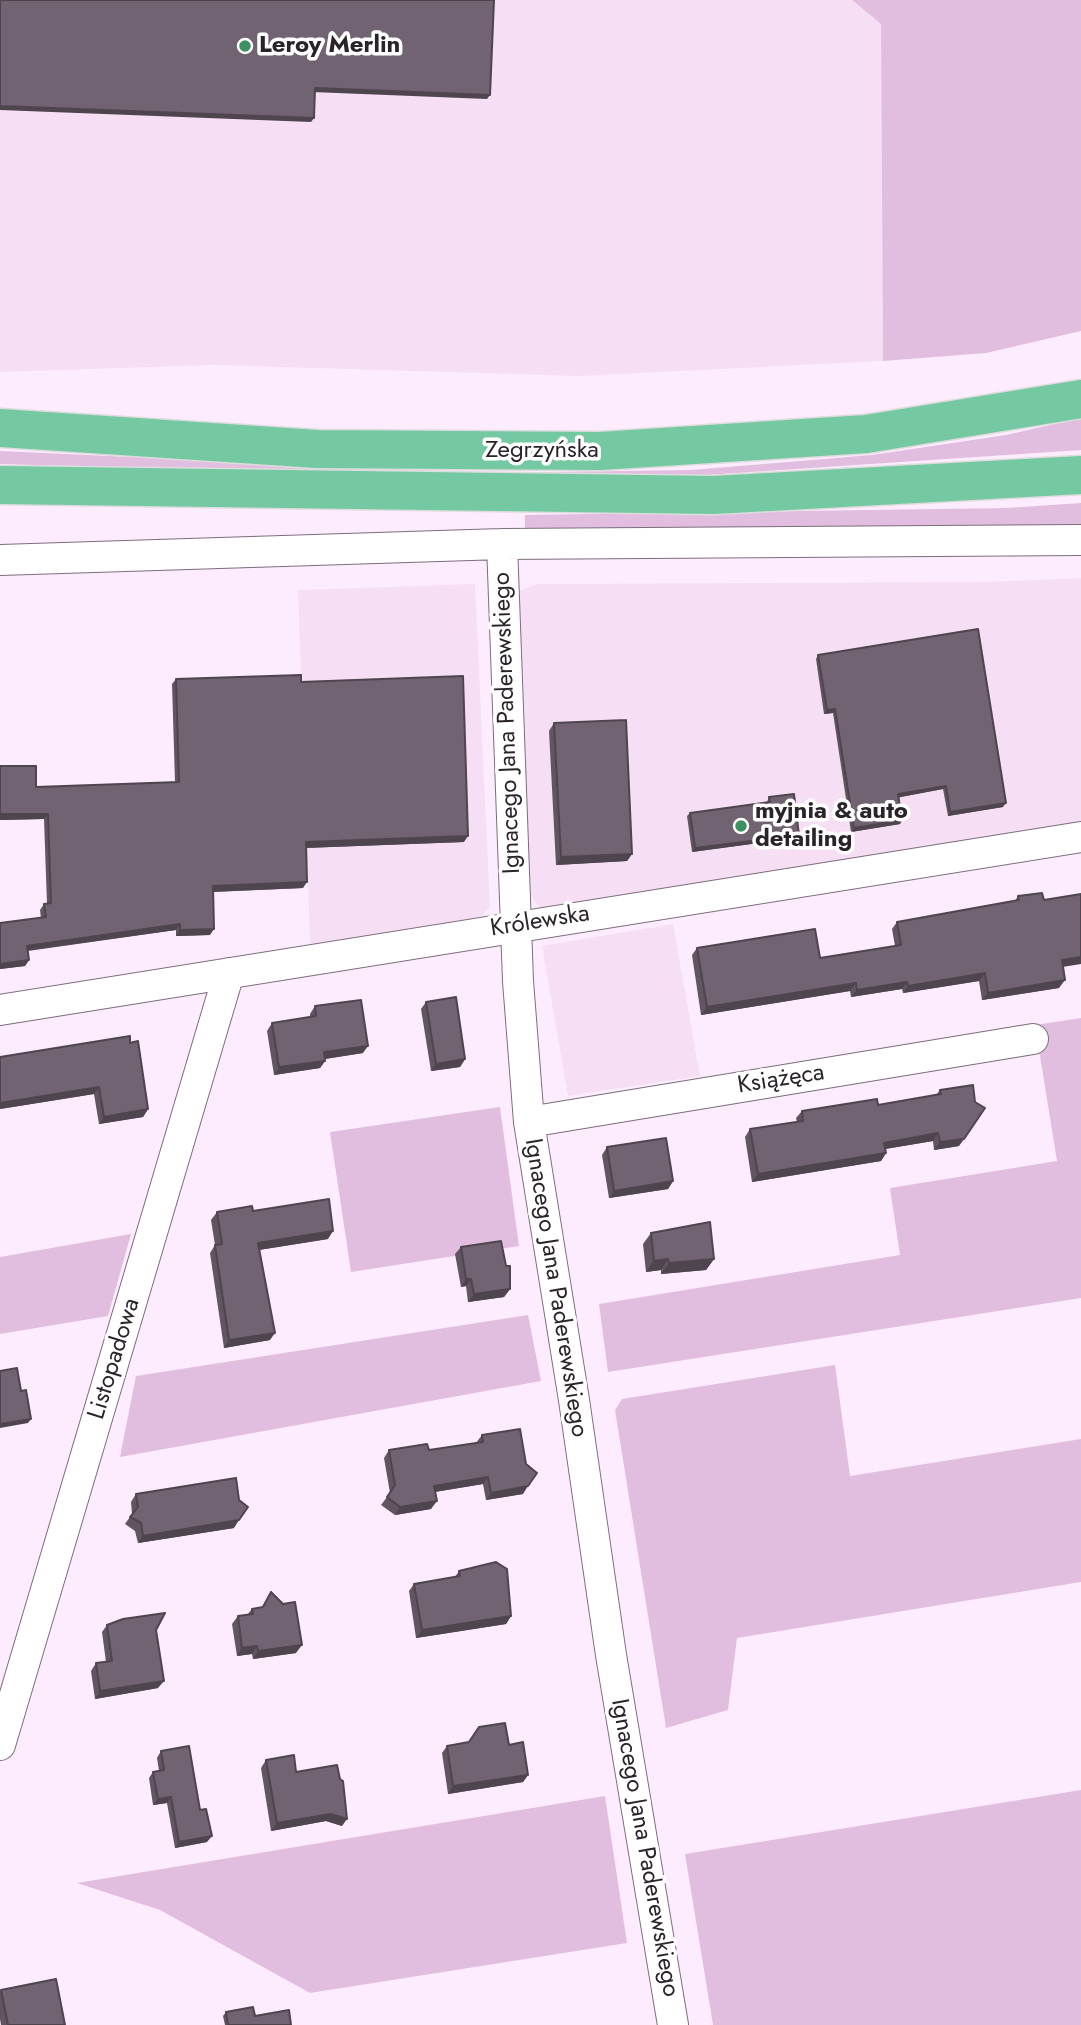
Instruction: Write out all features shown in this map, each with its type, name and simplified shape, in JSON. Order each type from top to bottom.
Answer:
[{"type":"main road","name":"Zegrzyńska","points":[[0,428],[317,449],[600,452],[866,434],[1081,399]]},
{"type":"main road","name":"Zegrzyńska","points":[[0,485],[714,495],[1081,475]]},
{"type":"street","points":[[0,560],[502,544],[541,546],[1081,540]]},
{"type":"street","name":"Ignacego Jana Paderewskiego","points":[[502,544],[516,926],[529,1122],[575,1400],[611,1655],[673,2025]]},
{"type":"street","name":"Królewska","points":[[0,1010],[1081,837]]},
{"type":"street","name":"Listopadowa","points":[[0,1745],[229,973]]},
{"type":"street","name":"Książęca","points":[[529,1122],[1033,1039]]},
{"type":"shaded area","points":[[0,0],[852,0],[881,24],[883,361],[580,376],[214,365],[0,372]]},
{"type":"shaded area","points":[[852,0],[1081,0],[1081,331],[986,353],[883,361],[881,24]]},
{"type":"shaded area","points":[[1081,418],[1081,450],[691,476],[485,478],[0,464],[0,451],[482,473],[691,470],[872,455],[1006,435]]},
{"type":"shaded area","points":[[1081,503],[1081,530],[525,539],[525,515],[1007,508]]},
{"type":"shaded area","points":[[1081,578],[1081,821],[551,907],[539,907],[529,893],[515,592],[538,584],[985,582]]},
{"type":"shaded area","points":[[475,584],[490,907],[480,917],[310,944],[298,590]]},
{"type":"shaded area","points":[[673,924],[700,1076],[568,1096],[542,946]]},
{"type":"shaded area","points":[[1081,1018],[1081,1298],[608,1372],[599,1304],[900,1255],[890,1188],[1057,1161],[1035,1025]]},
{"type":"shaded area","points":[[500,1107],[519,1246],[351,1272],[330,1132]]},
{"type":"shaded area","points":[[131,1234],[108,1316],[0,1334],[0,1257]]},
{"type":"shaded area","points":[[528,1315],[541,1381],[120,1457],[136,1376]]},
{"type":"shaded area","points":[[835,1365],[850,1476],[1081,1439],[1081,1582],[737,1638],[728,1710],[666,1728],[615,1410],[622,1399]]},
{"type":"shaded area","points":[[1081,1790],[1081,2025],[713,2025],[685,1854]]},
{"type":"shaded area","points":[[605,1796],[627,1943],[310,1993],[160,1910],[77,1883]]},
{"type":"building","name":"Leroy Merlin","points":[[0,0],[494,0],[490,95],[315,88],[314,118],[0,106]]},
{"type":"building","points":[[978,629],[1006,803],[950,812],[946,786],[898,794],[902,820],[854,828],[835,709],[827,710],[818,655]]},
{"type":"building","points":[[301,675],[301,682],[463,676],[468,836],[306,842],[307,882],[213,886],[214,929],[180,930],[180,924],[27,946],[29,960],[0,964],[0,923],[46,917],[44,904],[51,903],[48,814],[0,814],[0,766],[36,766],[36,787],[179,782],[176,679]]},
{"type":"building","points":[[626,720],[632,854],[561,857],[554,723]]},
{"type":"building","name":"myjnia & auto detailing","points":[[794,794],[799,835],[695,848],[690,813],[770,802],[769,797]]},
{"type":"building","points":[[1042,893],[1044,900],[1081,894],[1081,957],[1062,960],[1065,980],[988,993],[985,973],[908,986],[907,982],[857,990],[856,983],[707,1007],[697,948],[815,929],[820,958],[901,945],[897,922],[1019,900],[1018,896]]},
{"type":"building","points":[[456,997],[465,1059],[436,1064],[426,1002]]},
{"type":"building","points":[[361,1000],[368,1046],[324,1052],[325,1061],[279,1067],[272,1023],[316,1016],[315,1006]]},
{"type":"building","points":[[130,1036],[130,1043],[138,1041],[148,1109],[104,1117],[99,1087],[0,1103],[0,1057]]},
{"type":"building","points":[[973,1085],[975,1102],[985,1108],[964,1139],[940,1142],[938,1133],[884,1143],[886,1153],[758,1174],[750,1129],[803,1121],[802,1111],[877,1099],[878,1105],[941,1094],[940,1090]]},
{"type":"building","points":[[666,1138],[673,1181],[614,1191],[607,1147]]},
{"type":"building","points":[[329,1199],[333,1231],[258,1243],[275,1333],[229,1340],[215,1245],[222,1244],[217,1212],[252,1206],[253,1211]]},
{"type":"building","points":[[710,1222],[714,1259],[669,1263],[668,1259],[654,1261],[651,1233]]},
{"type":"building","points":[[501,1241],[506,1266],[510,1266],[510,1289],[474,1294],[471,1279],[466,1279],[461,1247]]},
{"type":"building","points":[[17,1368],[21,1391],[26,1390],[31,1419],[0,1424],[0,1371]]},
{"type":"building","points":[[520,1429],[526,1464],[537,1473],[528,1486],[491,1493],[488,1477],[434,1486],[437,1501],[400,1507],[387,1497],[395,1485],[389,1450],[427,1444],[429,1450],[483,1442],[482,1435]]},
{"type":"building","points":[[236,1478],[239,1500],[248,1507],[239,1520],[143,1536],[141,1523],[130,1517],[138,1507],[136,1494]]},
{"type":"building","points":[[496,1562],[507,1569],[511,1616],[422,1630],[414,1584],[460,1576],[459,1571]]},
{"type":"building","points":[[271,1592],[283,1604],[295,1602],[302,1645],[258,1651],[257,1646],[242,1648],[238,1616],[253,1614],[252,1609],[263,1607]]},
{"type":"building","points":[[165,1613],[156,1630],[164,1681],[100,1691],[96,1663],[112,1661],[107,1625],[123,1619]]},
{"type":"building","points":[[505,1723],[509,1745],[523,1742],[528,1775],[453,1786],[447,1746],[469,1742],[479,1727]]},
{"type":"building","points":[[189,1746],[200,1810],[206,1809],[212,1836],[179,1842],[171,1797],[158,1799],[153,1772],[164,1770],[161,1751]]},
{"type":"building","points":[[294,1755],[296,1772],[337,1765],[340,1779],[343,1781],[347,1819],[331,1814],[277,1823],[266,1760]]},
{"type":"building","points":[[56,1979],[65,2025],[8,2025],[1,1990]]},
{"type":"building","points":[[253,2007],[255,2016],[289,2010],[291,2025],[228,2025],[226,2012]]},
{"type":"place","name":"Leroy Merlin","points":[[245,46]]},
{"type":"place","name":"myjnia & auto detailing","points":[[741,826]]}]
